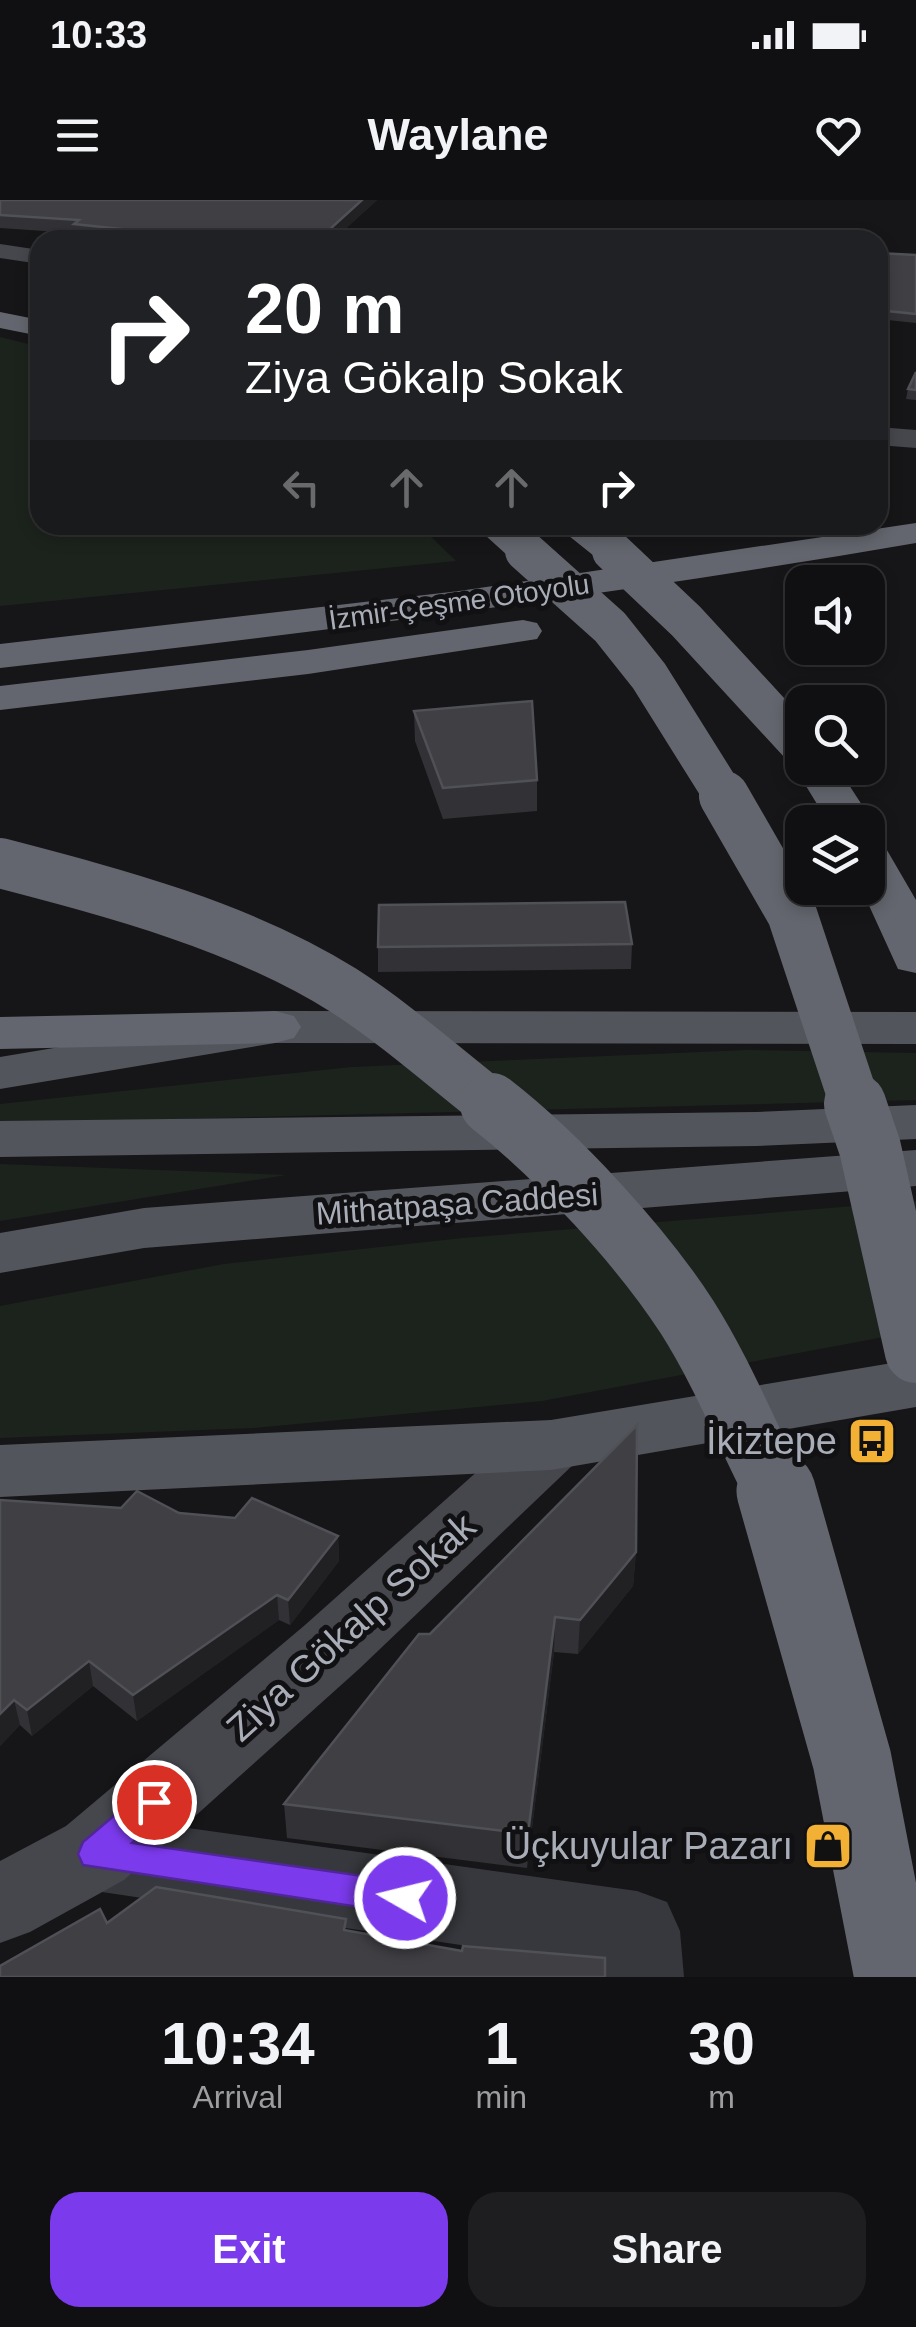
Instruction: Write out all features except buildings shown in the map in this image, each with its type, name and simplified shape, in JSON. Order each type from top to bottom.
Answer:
[{"type":"highway","points":[[0,298],[30,304]]},
{"type":"highway","points":[[0,320],[30,326]]},
{"type":"highway","points":[[888,533],[916,530]]},
{"type":"highway","name":"İzmir-Çeşme Otoyolu","points":[[0,656],[285,625],[701,570],[916,530]]},
{"type":"highway","points":[[508,535],[610,627],[649,676],[698,750],[792,914],[870,1148],[916,1352]]},
{"type":"highway","points":[[591,535],[686,621],[785,729]]},
{"type":"highway","points":[[0,624],[867,535]]},
{"type":"highway","name":"İzmir-Çeşme Otoyolu","points":[[0,698],[308,662],[724,602]]},
{"type":"highway","points":[[0,863],[176,915],[258,946],[344,990],[513,1121],[616,1226],[687,1317],[781,1501],[852,1760],[894,1977]]},
{"type":"highway","points":[[885,887],[916,958]]},
{"type":"highway","points":[[0,1033],[275,1027]]},
{"type":"main road","points":[[0,251],[30,256]]},
{"type":"main road","points":[[888,437],[916,439]]},
{"type":"main road","points":[[0,1073],[275,1027],[916,1028]]},
{"type":"main road","points":[[0,1139],[756,1128],[916,1122]]},
{"type":"main road","name":"Mithatpaşa Caddesi","points":[[0,1253],[144,1228],[916,1168]]},
{"type":"main road","points":[[0,1471],[551,1445],[916,1383]]},
{"type":"main road","name":"Ziya Gökalp Sokak","points":[[0,1904],[96,1854],[332,1647],[551,1445]]},
{"type":"street","points":[[96,1854],[638,1954]]},
{"type":"shaded area","points":[[0,337],[30,344],[30,535],[429,535],[456,561],[0,606]]},
{"type":"shaded area","points":[[747,1050],[916,1053],[916,1100],[25,1123],[0,1134],[0,1104],[352,1067]]},
{"type":"shaded area","points":[[0,1164],[286,1175],[0,1221]]},
{"type":"shaded area","points":[[916,1201],[916,1331],[542,1401],[253,1428],[0,1438],[0,1306],[224,1264],[463,1238]]},
{"type":"place","name":"İkiztepe","points":[[872,1441]]},
{"type":"place","name":"Üçkuyular Pazarı","points":[[828,1846]]},
{"type":"route","points":[[154,1802],[96,1854],[405,1898]]}]
